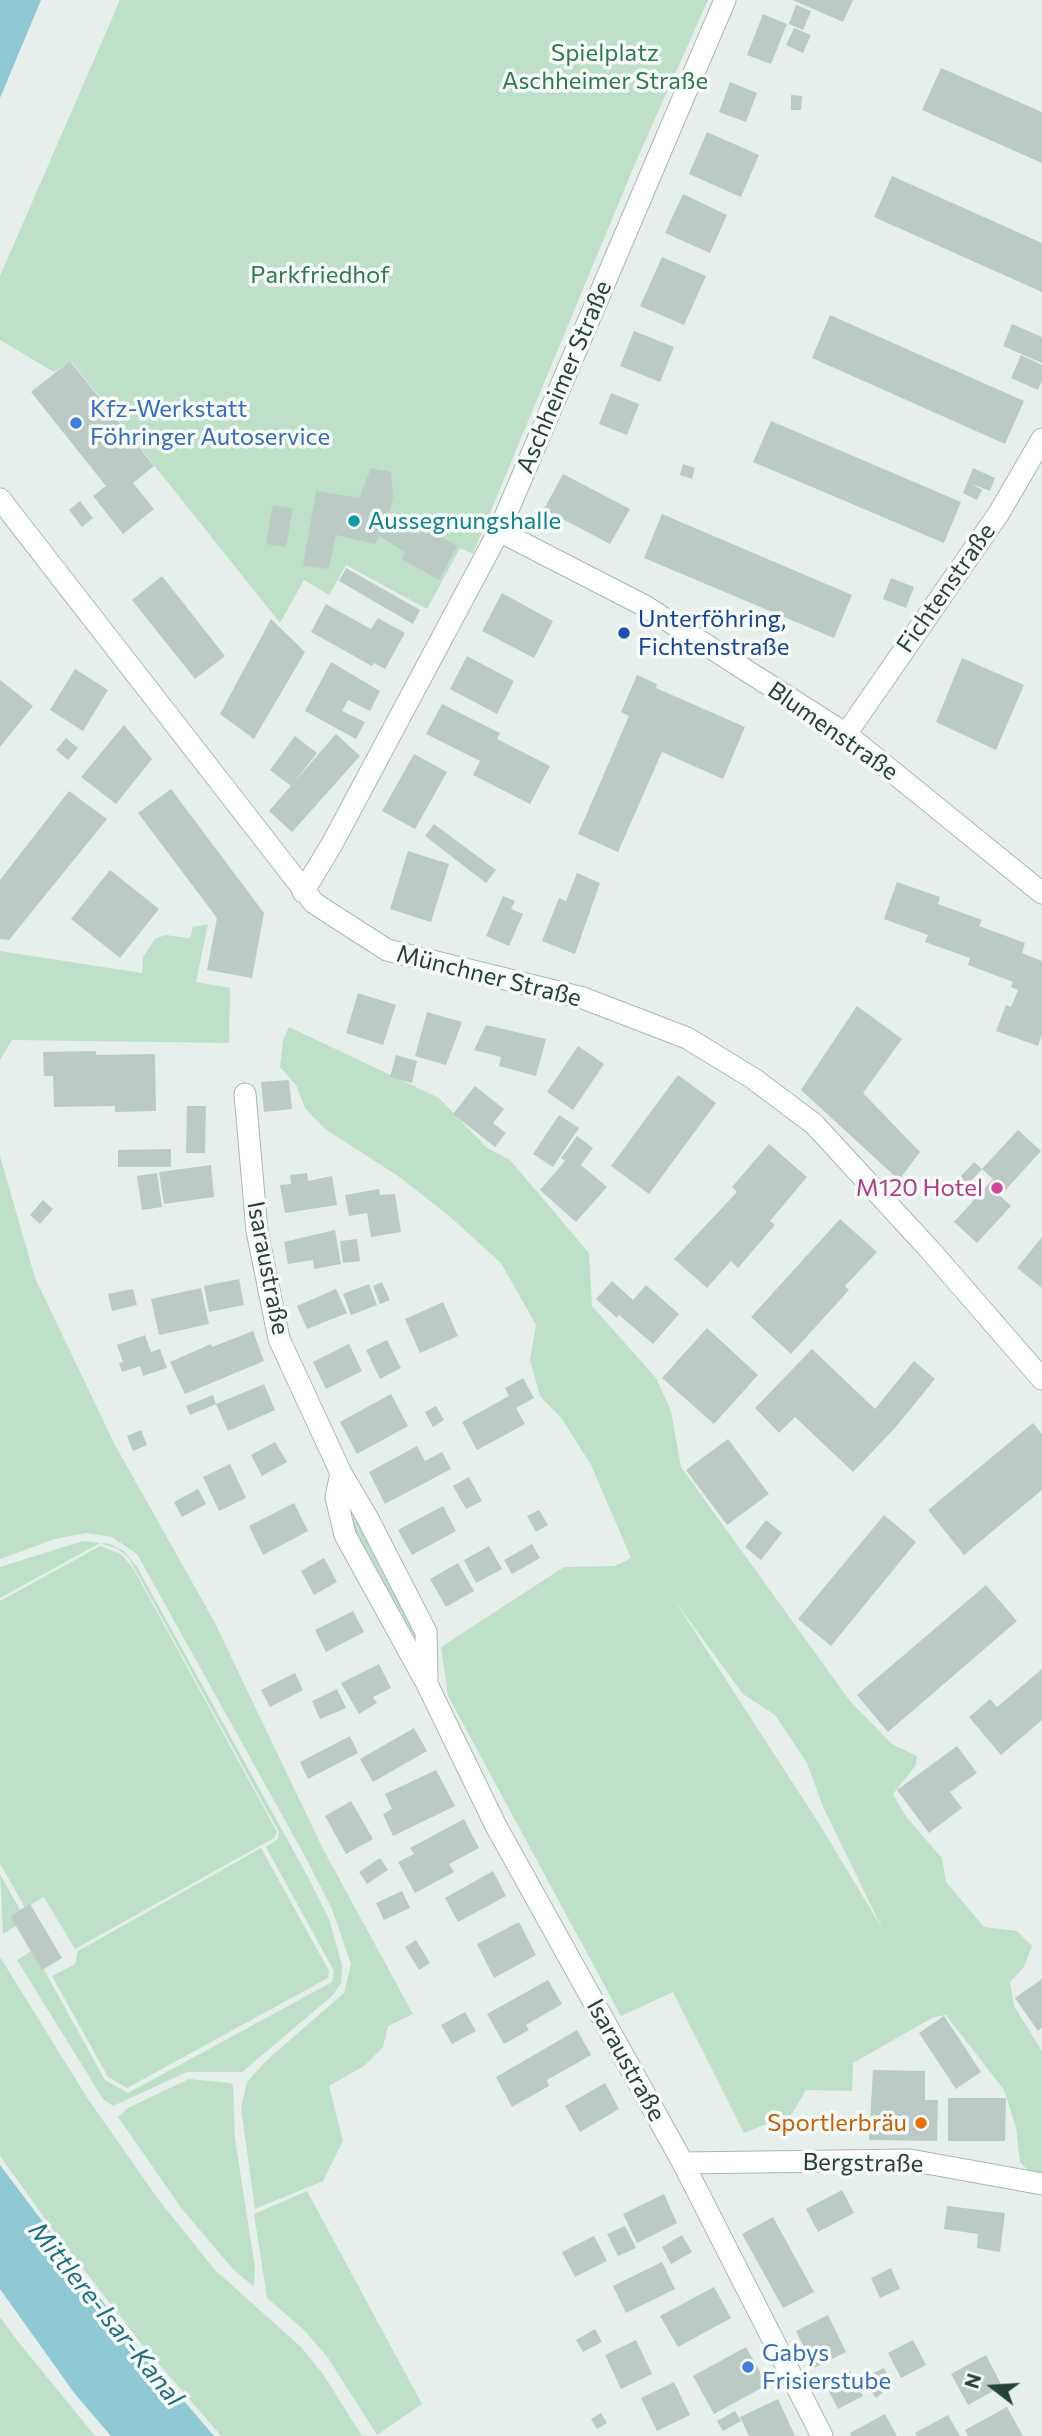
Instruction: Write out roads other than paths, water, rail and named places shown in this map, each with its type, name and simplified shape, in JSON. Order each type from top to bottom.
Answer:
[{"type":"street","name":"Aschheimer Straße","points":[[303,892],[332,844],[499,531],[725,0]]},
{"type":"street","name":"Fichtenstraße","points":[[846,734],[999,513],[1042,439]]},
{"type":"street","name":"Münchner Straße","points":[[0,499],[314,903],[387,950],[583,998],[687,1038],[754,1079],[814,1124],[1040,1371]]},
{"type":"street","name":"Blumenstraße","points":[[499,531],[645,606],[846,734],[1042,893]]},
{"type":"street","name":"Isaraustraße","points":[[245,1094],[257,1231],[279,1339],[341,1473],[336,1497],[345,1535],[427,1684],[496,1826],[683,2163],[822,2436]]},
{"type":"street","name":"Bergstraße","points":[[683,2163],[910,2160],[1042,2184]]},
{"type":"water","points":[[0,0],[41,0],[0,98]]},
{"type":"water","name":"Mittlere-Isar-Kanal","points":[[0,2165],[130,2338],[214,2436],[111,2436],[75,2394],[0,2289]]},
{"type":"place","name":"Kfz-Werkstatt Föhringer Autoservice","points":[[76,423]]},
{"type":"place","name":"Aussegnungshalle","points":[[354,521]]},
{"type":"place","name":"Unterföhring, Fichtenstraße","points":[[624,633]]},
{"type":"place","name":"M120 Hotel","points":[[997,1188]]},
{"type":"place","name":"Sportlerbräu","points":[[921,2123]]},
{"type":"place","name":"Gabys Frisierstube","points":[[748,2367]]},
{"type":"park label","name":"Spielplatz Aschheimer Straße","points":[[605,67]]},
{"type":"park label","name":"Parkfriedhof","points":[[320,275]]}]
